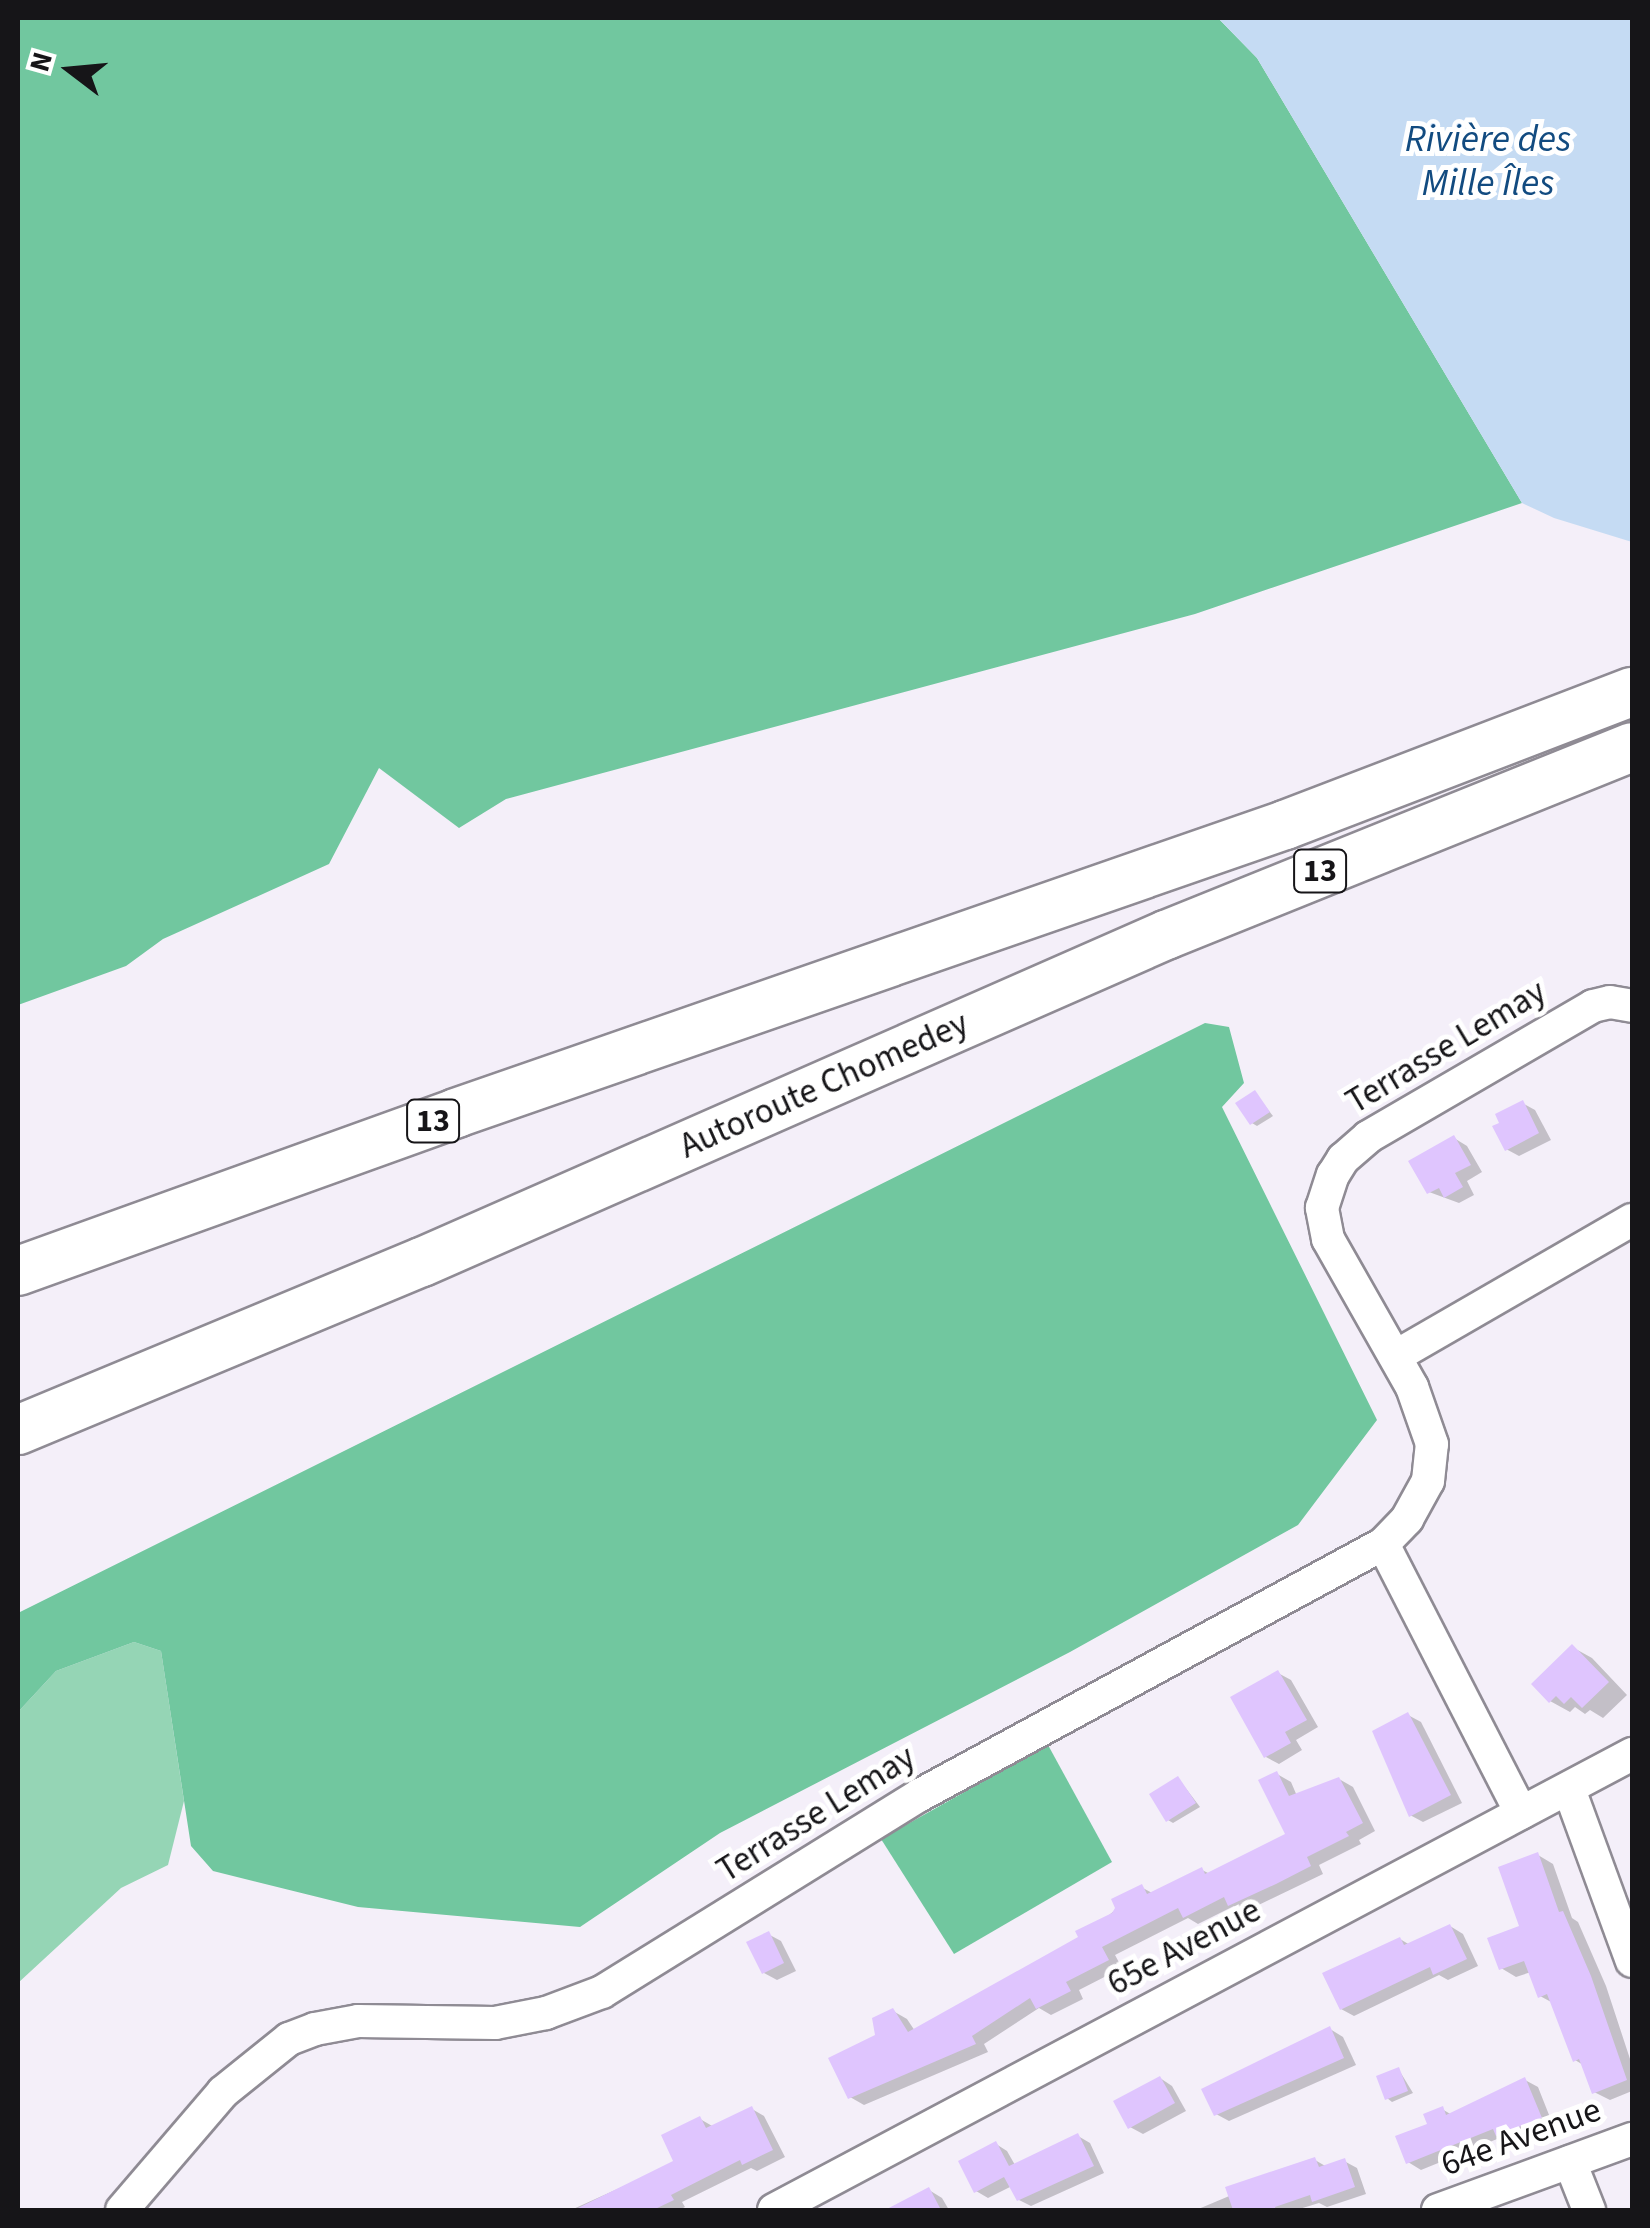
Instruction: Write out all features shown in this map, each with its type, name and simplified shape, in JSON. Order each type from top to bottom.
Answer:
[{"type":"highway","name":"13","points":[[18,1271],[491,1100],[1286,826],[1632,692]]},
{"type":"highway","name":"Autoroute Chomedey","points":[[18,1430],[422,1262],[1166,936],[1632,746]]},
{"type":"street","name":"Terrasse Lemay","points":[[122,2210],[222,2092],[289,2040],[314,2029],[358,2022],[495,2023],[546,2013],[602,1992],[920,1795],[1383,1544],[1420,1498],[1432,1460],[1422,1411],[1396,1356],[1336,1255],[1323,1222],[1326,1192],[1342,1160],[1368,1137],[1594,1006],[1610,1002],[1632,1006]]},
{"type":"street","points":[[1396,1356],[1632,1220]]},
{"type":"street","points":[[1383,1544],[1521,1813]]},
{"type":"street","name":"65e Avenue","points":[[774,2210],[1632,1754]]},
{"type":"street","points":[[1569,1789],[1632,1960]]},
{"type":"street","name":"64e Avenue","points":[[1438,2210],[1632,2138]]},
{"type":"street","points":[[1570,2162],[1589,2210]]},
{"type":"green space","points":[[18,18],[1218,18],[1257,58],[1522,503],[1195,614],[506,799],[459,828],[379,768],[329,864],[163,939],[126,966],[18,1005]]},
{"type":"green space","points":[[1205,1023],[1229,1027],[1244,1083],[1222,1107],[1377,1420],[1298,1525],[1070,1652],[720,1833],[580,1927],[358,1907],[213,1871],[191,1846],[161,1651],[134,1642],[56,1671],[18,1712],[18,1613]]},
{"type":"green space","points":[[134,1642],[161,1651],[184,1801],[168,1865],[121,1888],[18,1983],[18,1712],[56,1671]]},
{"type":"green space","points":[[1048,1745],[1112,1862],[954,1954],[881,1839]]},
{"type":"water","name":"Rivière des Mille Îles","points":[[1218,18],[1632,18],[1632,542],[1554,518],[1522,503],[1257,58]]},
{"type":"building","points":[[1255,1090],[1270,1112],[1250,1125],[1235,1103]]},
{"type":"building","points":[[1523,1100],[1539,1133],[1505,1151],[1492,1126],[1499,1123],[1495,1114]]},
{"type":"building","points":[[1454,1135],[1471,1165],[1455,1173],[1463,1187],[1444,1198],[1439,1188],[1427,1194],[1408,1161]]},
{"type":"building","points":[[1572,1644],[1609,1682],[1582,1708],[1571,1697],[1564,1704],[1556,1696],[1549,1703],[1531,1684]]},
{"type":"building","points":[[1278,1670],[1307,1720],[1285,1732],[1291,1743],[1264,1758],[1230,1697]]},
{"type":"building","points":[[1408,1712],[1451,1795],[1409,1817],[1372,1731]]},
{"type":"building","points":[[1277,1771],[1289,1796],[1339,1777],[1363,1823],[1346,1832],[1349,1836],[1307,1857],[1311,1866],[1276,1884],[1228,1906],[1224,1897],[1183,1918],[1178,1908],[1102,1947],[1109,1960],[1066,1982],[1071,1991],[1036,2009],[1030,1998],[972,2036],[976,2044],[848,2099],[828,2058],[875,2035],[872,2018],[893,2008],[908,2032],[1078,1937],[1075,1931],[1112,1913],[1115,1908],[1111,1899],[1142,1884],[1147,1894],[1202,1867],[1205,1874],[1285,1834],[1258,1780]]},
{"type":"building","points":[[1178,1776],[1196,1803],[1166,1822],[1149,1794]]},
{"type":"building","points":[[1538,1852],[1559,1912],[1563,1911],[1591,1976],[1627,2080],[1592,2094],[1579,2059],[1573,2062],[1547,1994],[1538,1998],[1524,1961],[1499,1970],[1487,1938],[1519,1926],[1498,1867]]},
{"type":"building","points":[[1450,1924],[1467,1959],[1433,1975],[1430,1967],[1340,2010],[1322,1973],[1400,1937],[1404,1945]]},
{"type":"building","points":[[769,1931],[784,1963],[762,1974],[746,1942]]},
{"type":"building","points":[[1330,2026],[1344,2058],[1214,2116],[1201,2089]]},
{"type":"building","points":[[1399,2067],[1408,2091],[1385,2100],[1376,2076]]},
{"type":"building","points":[[1160,2076],[1175,2103],[1128,2129],[1113,2101]]},
{"type":"building","points":[[1525,2077],[1542,2118],[1496,2136],[1493,2129],[1406,2164],[1395,2136],[1427,2124],[1423,2114],[1443,2106],[1446,2115]]},
{"type":"building","points":[[752,2106],[773,2150],[742,2165],[740,2160],[671,2195],[674,2200],[653,2210],[574,2210],[673,2161],[661,2135],[700,2116],[706,2128]]},
{"type":"building","points":[[1078,2133],[1094,2166],[1017,2201],[1004,2177],[974,2193],[958,2161],[996,2141],[1009,2166]]},
{"type":"building","points":[[1315,2157],[1319,2167],[1345,2158],[1355,2187],[1312,2202],[1310,2195],[1275,2207],[1276,2210],[1233,2210],[1225,2187]]},
{"type":"building","points":[[929,2187],[941,2210],[885,2210]]}]
